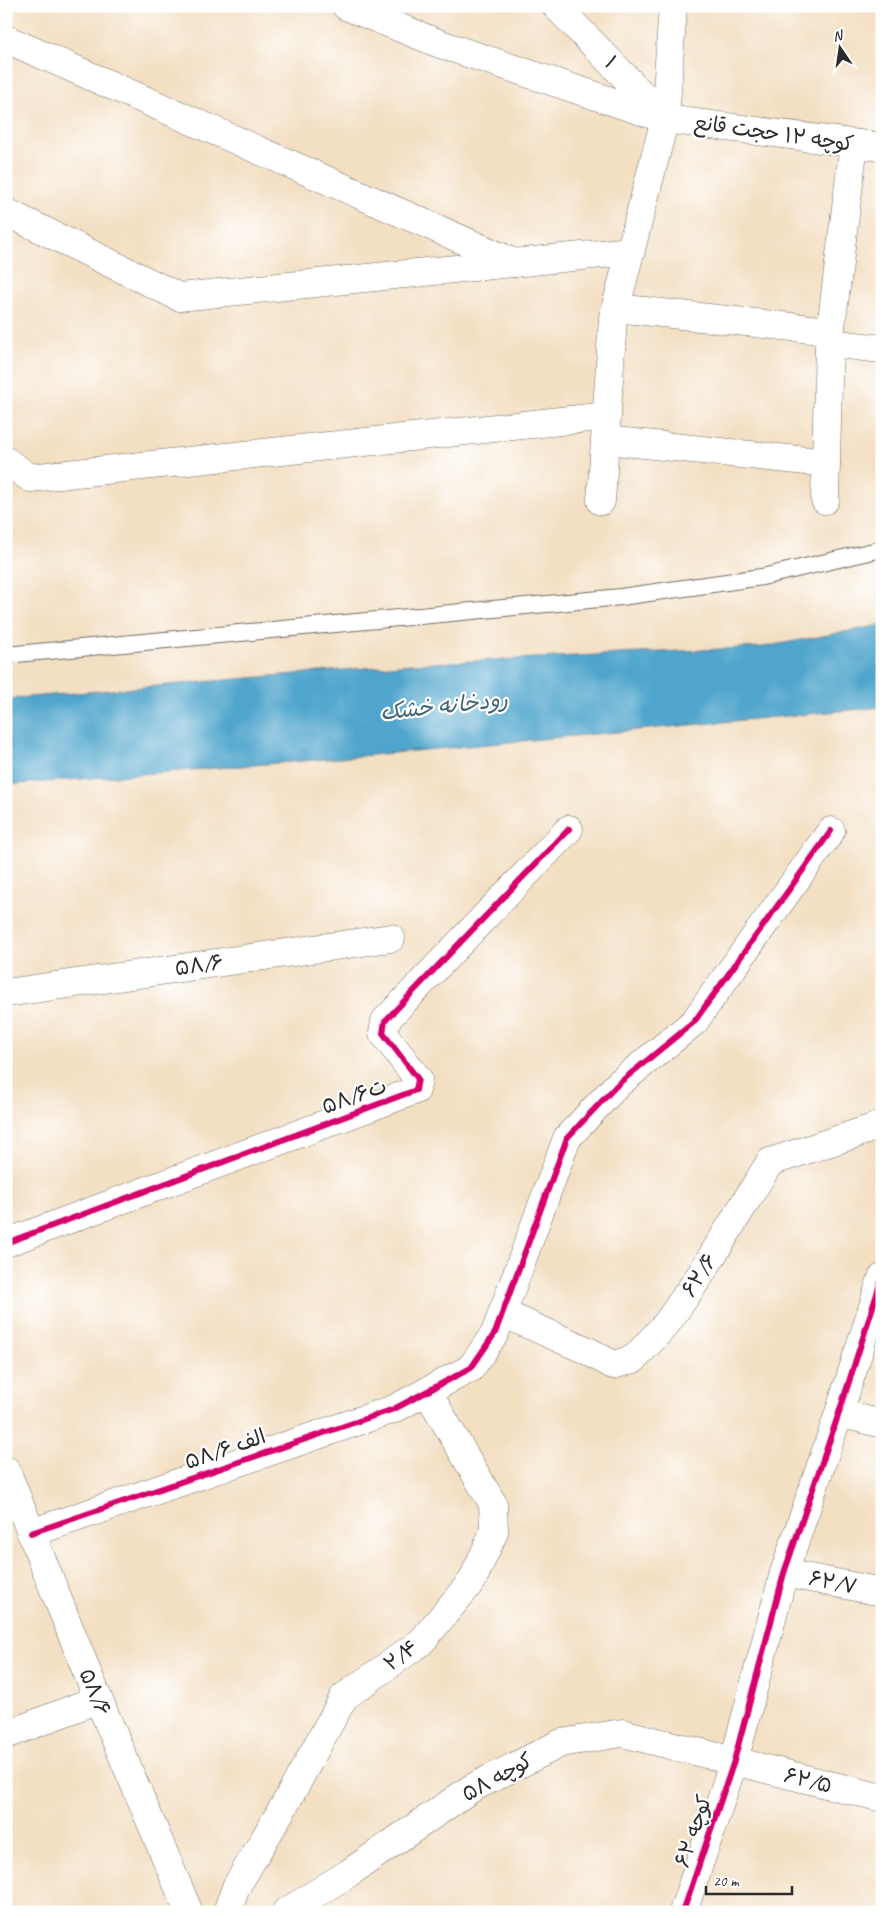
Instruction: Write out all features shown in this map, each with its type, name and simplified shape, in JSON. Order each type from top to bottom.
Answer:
[{"type":"street","name":"کوچه ۱۲ حجت قانع","points":[[346,6],[440,44],[665,119],[882,147]]},
{"type":"street","name":"۱","points":[[556,6],[665,119]]},
{"type":"street","points":[[601,501],[614,318],[665,119],[673,6]]},
{"type":"street","points":[[6,39],[516,263]]},
{"type":"street","points":[[826,500],[830,337],[854,144]]},
{"type":"street","points":[[6,212],[179,297],[631,251]]},
{"type":"street","points":[[616,308],[830,337],[882,349]]},
{"type":"street","points":[[6,461],[30,478],[606,428],[826,463]]},
{"type":"street","name":"۵۸/۶ت","points":[[6,1243],[416,1090],[418,1079],[383,1033],[385,1020],[569,829]]},
{"type":"street","name":"۵۸/۶ الف","points":[[31,1532],[394,1408],[471,1368],[495,1333],[567,1138],[618,1084],[694,1022],[831,831]]},
{"type":"street","name":"۵۸/۶","points":[[6,993],[391,938]]},
{"type":"street","name":"۶۲/۶","points":[[502,1313],[613,1365],[634,1359],[668,1323],[696,1282],[770,1162],[882,1126]]},
{"type":"street","name":"کوچه ۶۲","points":[[683,1912],[734,1761],[784,1573],[878,1305],[882,1278]]},
{"type":"street","name":"۲/۴","points":[[227,1912],[236,1887],[284,1806],[344,1697],[421,1642],[472,1581],[494,1532],[493,1504],[427,1391]]},
{"type":"street","points":[[839,1413],[882,1424]]},
{"type":"street","name":"۵۸/۶","points":[[6,1470],[98,1699],[189,1912]]},
{"type":"street","name":"۶۲/۷","points":[[784,1573],[882,1592]]},
{"type":"street","points":[[6,1735],[98,1699]]},
{"type":"street","name":"کوچه ۵۸","points":[[286,1912],[349,1873],[472,1788],[561,1743],[622,1733],[734,1761]]},
{"type":"street","name":"۶۲/۵","points":[[734,1761],[882,1798]]},
{"type":"lane","points":[[6,656],[620,597],[762,577],[882,548]]},
{"type":"water","name":"رودخانه خشک","points":[[882,625],[882,707],[340,758],[6,785],[6,699],[412,664],[763,647]]},
{"type":"cycle path","points":[[6,1243],[416,1090],[418,1079],[383,1033],[385,1021],[569,829]]},
{"type":"cycle path","points":[[31,1533],[394,1409],[471,1368],[495,1333],[567,1138],[618,1084],[694,1022],[831,831]]},
{"type":"cycle path","points":[[683,1912],[734,1761],[784,1573],[839,1413],[882,1278]]}]
